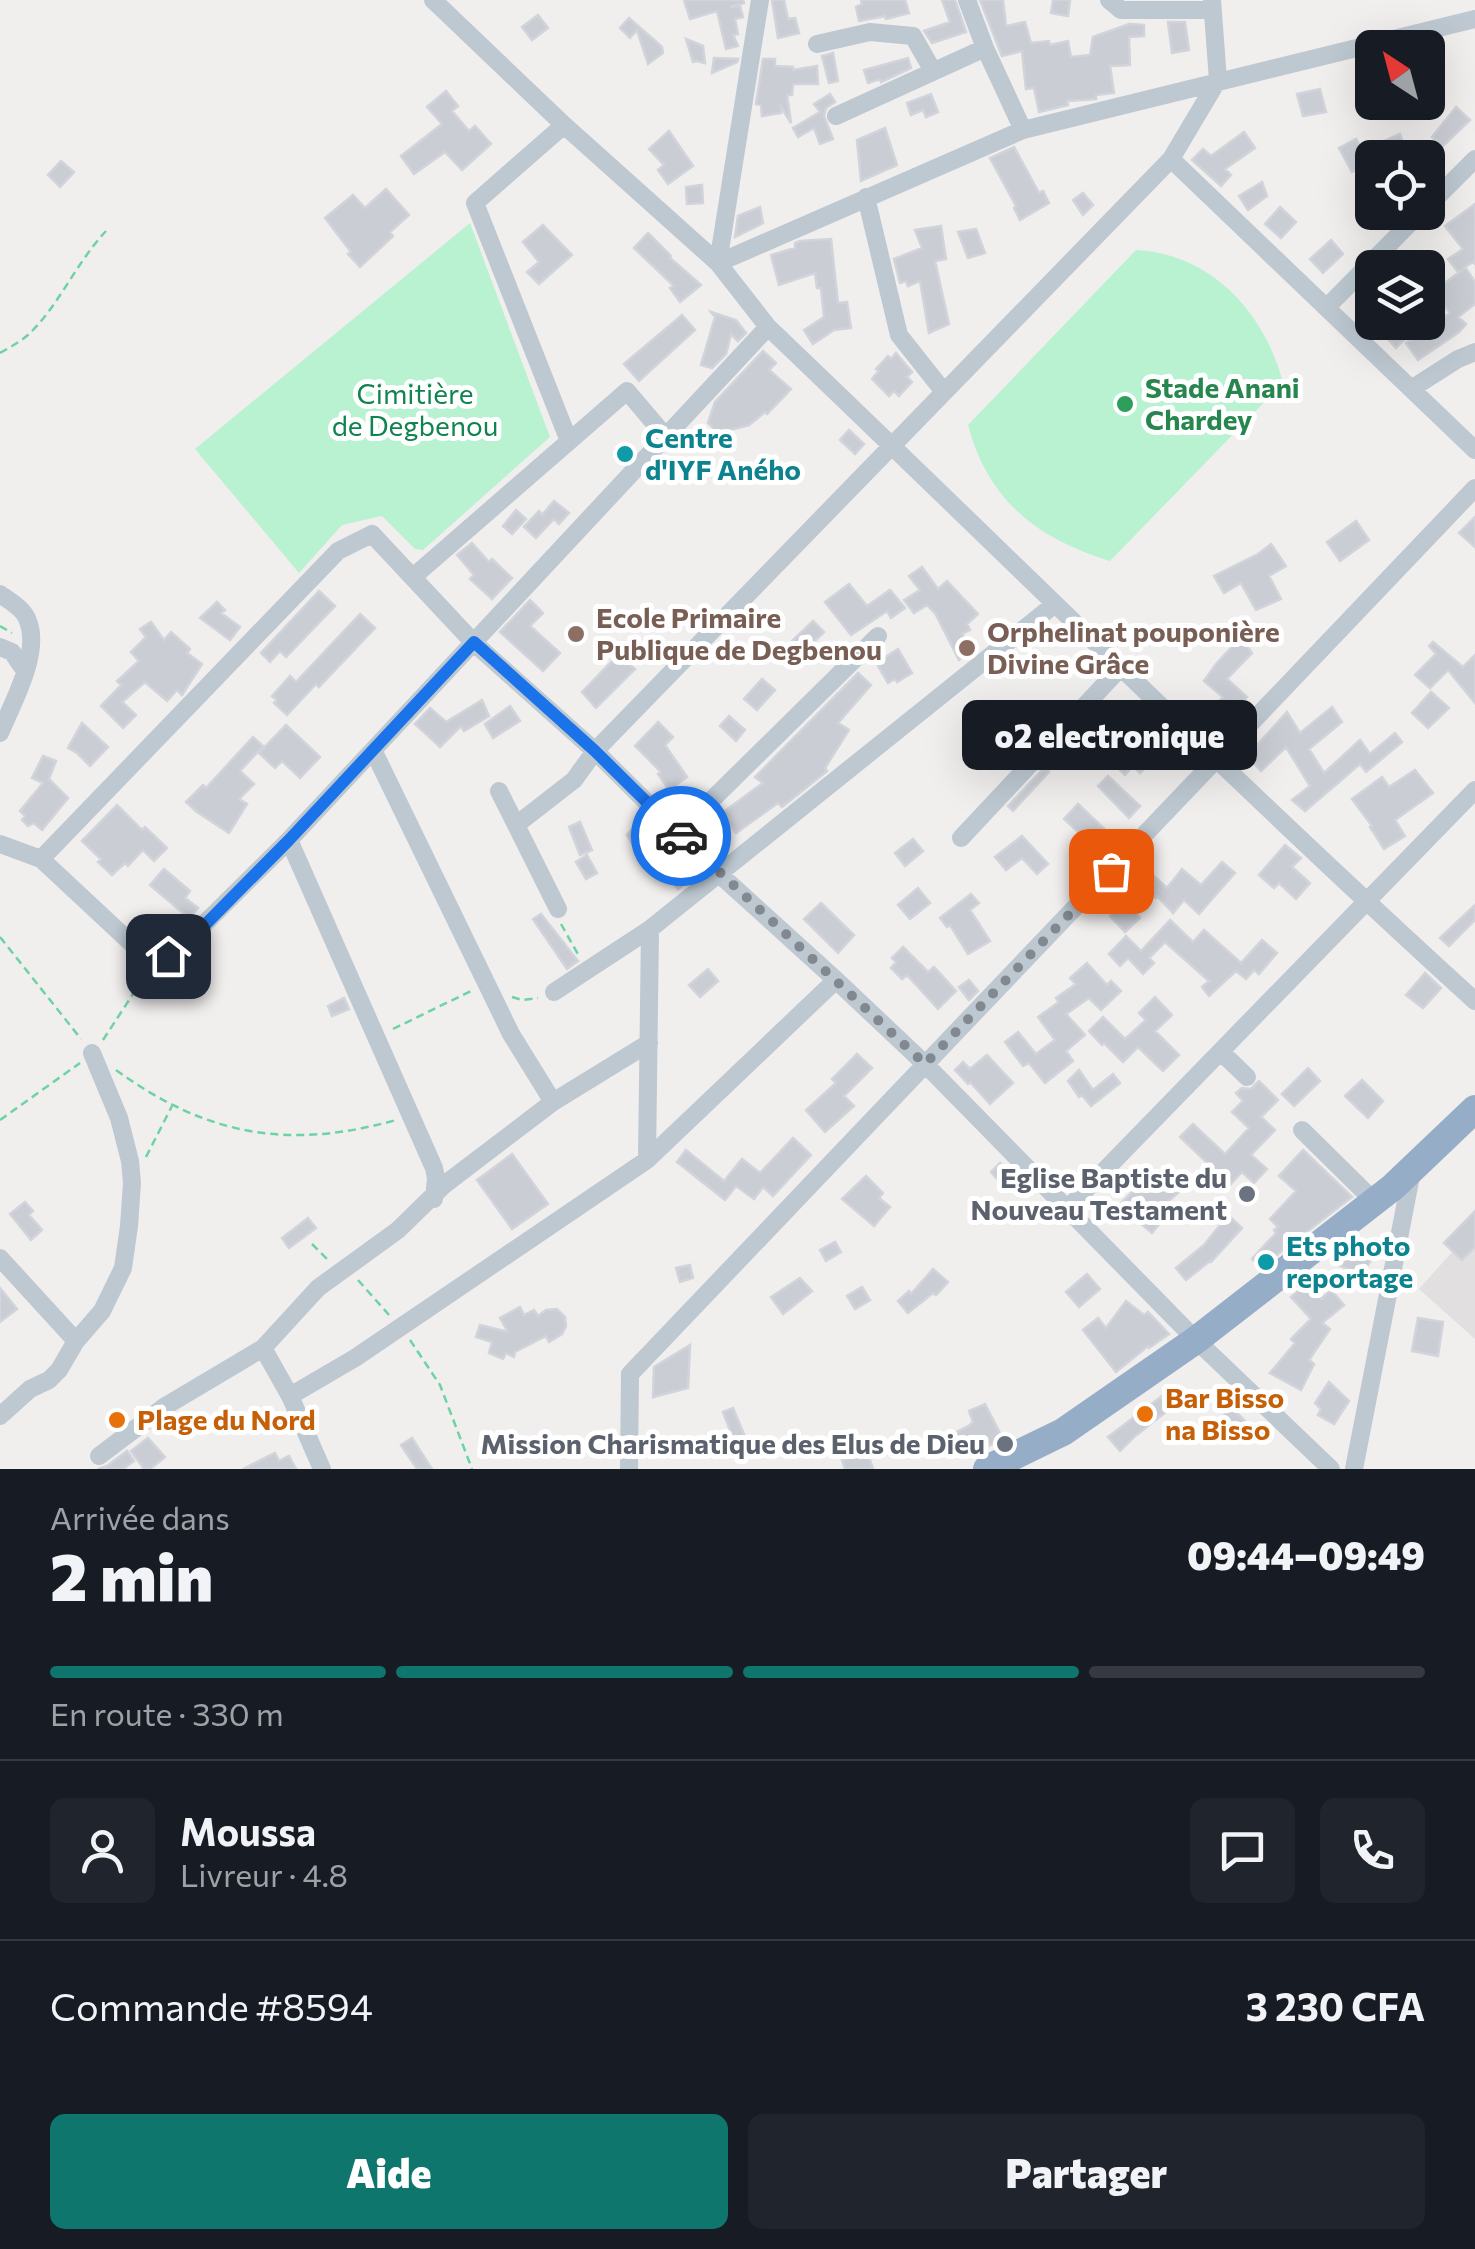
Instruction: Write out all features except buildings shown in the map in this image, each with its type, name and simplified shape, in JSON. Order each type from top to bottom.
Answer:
[{"type":"highway","points":[[987,1469],[1063,1432],[1196,1340],[1374,1202],[1475,1109]]},
{"type":"street","points":[[432,0],[564,126],[718,263],[768,327],[1366,903],[1475,1001]]},
{"type":"street","points":[[718,263],[760,0]]},
{"type":"street","points":[[967,0],[1022,130]]},
{"type":"street","points":[[516,825],[574,780],[595,751],[1171,160],[1218,80],[1212,5],[1121,10],[1110,0]]},
{"type":"street","points":[[718,263],[1022,130],[1475,19]]},
{"type":"street","points":[[817,44],[870,32],[912,36],[933,71]]},
{"type":"street","points":[[836,116],[985,48]]},
{"type":"street","points":[[564,126],[476,203],[568,441]]},
{"type":"street","points":[[1445,189],[1475,158]]},
{"type":"street","points":[[1171,160],[1475,450]]},
{"type":"street","points":[[866,198],[898,335],[944,392]]},
{"type":"street","points":[[1327,307],[1403,230]]},
{"type":"street","points":[[0,844],[40,859],[145,956],[168,956],[192,938],[289,840],[768,327]]},
{"type":"street","points":[[1411,389],[1475,352]]},
{"type":"street","points":[[413,578],[628,391],[666,437]]},
{"type":"street","points":[[629,1469],[630,1374],[1475,488]]},
{"type":"street","points":[[40,859],[338,551],[372,534],[474,642],[595,751],[718,872],[925,1064],[1196,1340],[1331,1469]]},
{"type":"street","points":[[0,594],[21,609],[28,620],[31,638],[26,671],[0,734]]},
{"type":"street","points":[[554,992],[650,929],[1055,604]]},
{"type":"street","points":[[678,833],[878,636]]},
{"type":"street","points":[[0,647],[12,652],[26,671]]},
{"type":"street","points":[[961,838],[1121,667]]},
{"type":"street","points":[[373,750],[511,1034],[553,1102]]},
{"type":"street","points":[[499,790],[558,909]]},
{"type":"street","points":[[1067,1209],[1474,795]]},
{"type":"street","points":[[289,840],[434,1168],[434,1200],[429,1200]]},
{"type":"street","points":[[647,1160],[650,929]]},
{"type":"street","points":[[290,1396],[346,1364],[647,1160],[836,980]]},
{"type":"street","points":[[99,1456],[164,1407],[264,1348],[318,1288],[398,1230],[444,1185],[553,1102],[648,1042]]},
{"type":"street","points":[[0,1416],[58,1370],[102,1311],[123,1268],[132,1183],[124,1135],[92,1052]]},
{"type":"street","points":[[1221,1052],[1247,1077]]},
{"type":"street","points":[[1302,1130],[1374,1202]]},
{"type":"street","points":[[434,1168],[459,1174],[468,1168]]},
{"type":"street","points":[[1354,1469],[1412,1170]]},
{"type":"street","points":[[0,1258],[76,1342]]},
{"type":"street","points":[[264,1348],[322,1469]]},
{"type":"path","points":[[0,353],[36,328],[76,267],[106,231]]},
{"type":"path","points":[[558,909],[562,927],[588,970]]},
{"type":"path","points":[[0,937],[92,1052],[129,1080],[200,1118],[278,1136],[346,1131],[412,1115]]},
{"type":"path","points":[[376,1035],[487,986],[522,1000],[554,992]]},
{"type":"path","points":[[146,1158],[172,1105]]},
{"type":"path","points":[[347,1267],[400,1328],[440,1385],[472,1469]]},
{"type":"shaded area","points":[[1475,1247],[1475,1339],[1419,1289],[1453,1251]]},
{"type":"green space","name":"Cimitière de Degbenou","points":[[470,223],[550,437],[423,550],[415,549],[382,516],[342,525],[299,573],[195,449]]},
{"type":"green space","name":"Stade Anani Chardey","points":[[1136,250],[1188,263],[1231,292],[1263,333],[1283,383],[1110,561],[1060,541],[1019,513],[988,475],[968,425]]},
{"type":"way so far","points":[[681,836],[925,1064],[1111,871]]},
{"type":"place","name":"Stade Anani Chardey","points":[[1125,404]]},
{"type":"place","name":"Centre d'IYF Aného","points":[[625,454]]},
{"type":"place","name":"Ecole Primaire Publique de Degbenou","points":[[576,634]]},
{"type":"place","name":"Orphelinat pouponière Divine Grâce","points":[[967,648]]},
{"type":"place","name":"o2 electronique","points":[[1111,871]]},
{"type":"place","name":"Eglise Baptiste du Nouveau Testament","points":[[1247,1194]]},
{"type":"place","name":"Ets photo reportage","points":[[1266,1262]]},
{"type":"place","name":"Bar Bisso na Bisso","points":[[1145,1414]]},
{"type":"place","name":"Plage du Nord","points":[[117,1420]]},
{"type":"place","name":"Mission Charismatique des Elus de Dieu","points":[[1005,1444]]},
{"type":"route","points":[[168,956],[192,938],[289,840],[474,642],[595,751],[681,836]]}]
